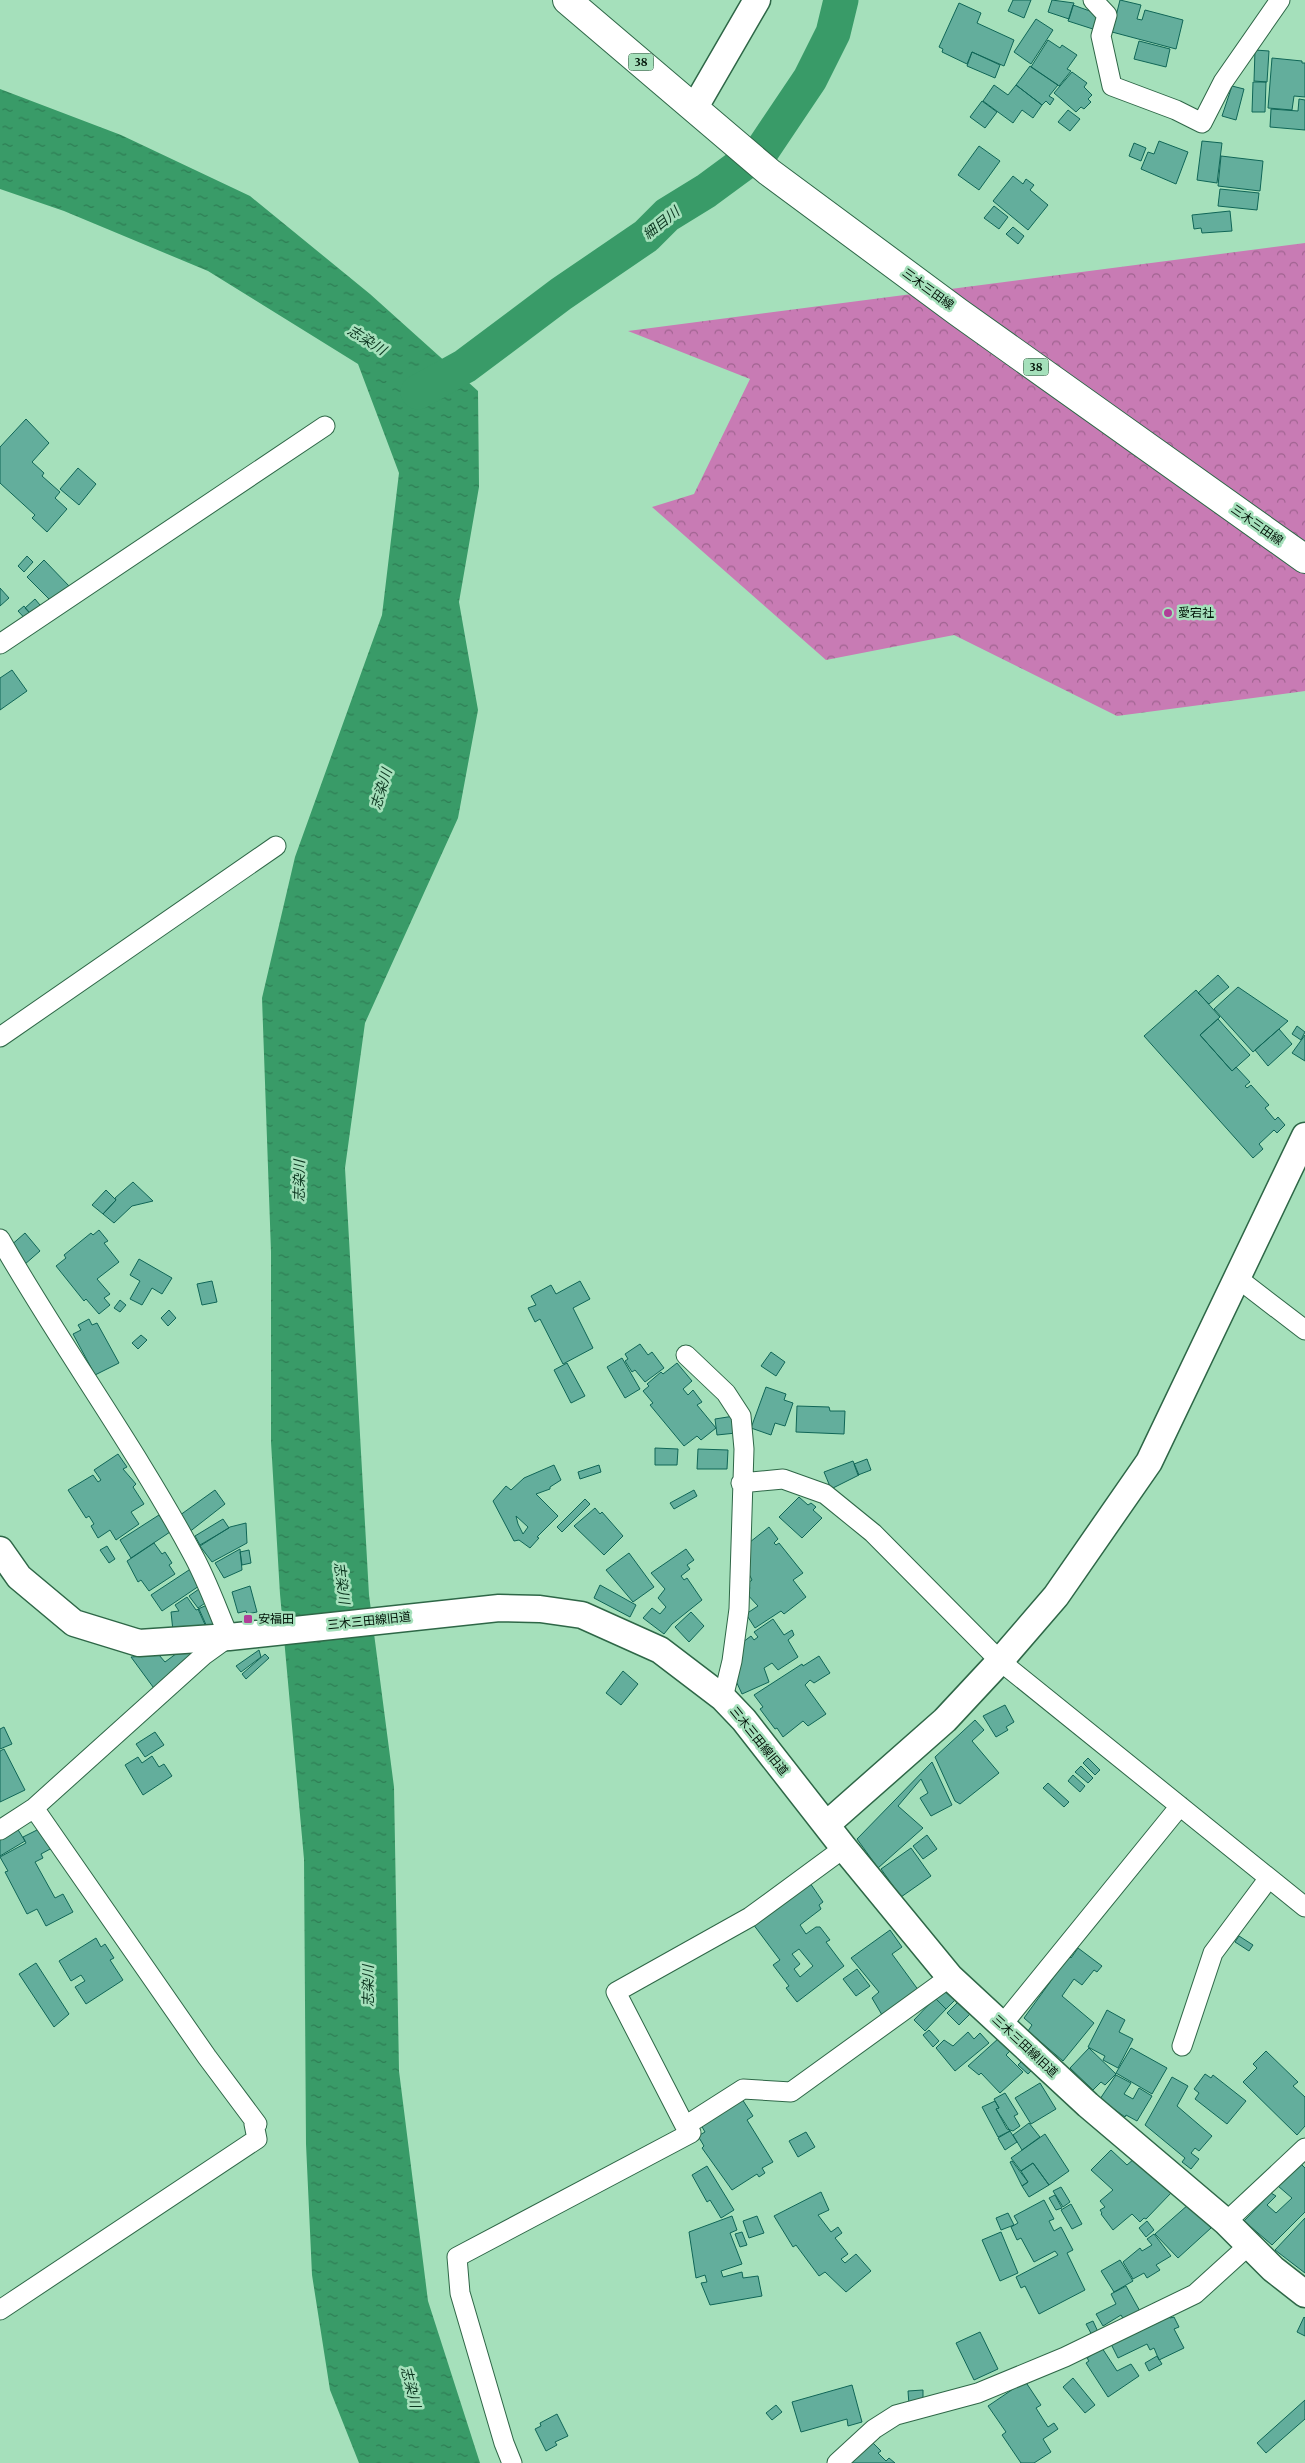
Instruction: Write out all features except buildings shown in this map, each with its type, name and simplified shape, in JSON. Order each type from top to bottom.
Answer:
[{"type":"main road","name":"三木三田線","points":[[567,0],[695,107],[714,126],[769,172],[958,312],[1305,559]]},
{"type":"street","points":[[695,107],[757,0]]},
{"type":"street","points":[[1093,0],[1107,15],[1100,36],[1112,86],[1176,110],[1202,123],[1223,82],[1280,0]]},
{"type":"street","points":[[0,644],[325,426]]},
{"type":"street","points":[[0,1037],[276,846]]},
{"type":"street","points":[[826,1825],[944,1720],[1000,1661],[1056,1596],[1149,1462],[1305,1136]]},
{"type":"street","points":[[0,1239],[39,1307],[156,1490],[194,1555],[228,1637],[204,1655],[34,1808],[0,1830]]},
{"type":"street","points":[[1236,1277],[1305,1330]]},
{"type":"street","points":[[686,1355],[726,1392],[741,1416],[744,1449],[741,1484],[739,1609],[732,1661],[723,1698]]},
{"type":"street","points":[[741,1484],[783,1479],[825,1494],[873,1533],[1000,1661],[1305,1907]]},
{"type":"street","name":"三木三田線旧道","points":[[0,1550],[18,1576],[74,1623],[140,1644],[228,1637],[500,1608],[540,1609],[582,1615],[660,1650],[723,1698],[744,1720],[844,1848],[950,1977],[1088,2105],[1226,2222],[1272,2269],[1305,2294]]},
{"type":"street","points":[[1002,2025],[1180,1806]]},
{"type":"street","points":[[0,2310],[258,2139],[254,2124],[257,2124],[207,2057],[34,1808]]},
{"type":"street","points":[[512,2463],[504,2443],[460,2294],[457,2257],[691,2133],[685,2126],[616,1992],[750,1918],[844,1848]]},
{"type":"street","points":[[1182,2046],[1213,1953],[1269,1878]]},
{"type":"street","points":[[685,2126],[743,2089],[791,2092],[950,1977]]},
{"type":"street","points":[[1226,2222],[1305,2148]]},
{"type":"street","points":[[837,2463],[874,2429],[896,2415],[978,2393],[1065,2357],[1195,2294],[1249,2245]]},
{"type":"green space","points":[[1305,243],[1305,691],[1117,716],[954,635],[826,660],[652,507],[694,494],[750,379],[628,331]]},
{"type":"water","name":"志染川","points":[[0,89],[121,135],[250,196],[370,294],[478,391],[479,487],[459,602],[478,710],[458,818],[365,1023],[345,1168],[369,1595],[394,1787],[399,2071],[428,2301],[480,2463],[359,2463],[330,2390],[312,2275],[306,2144],[304,1859],[280,1594],[271,1442],[271,1252],[262,998],[295,857],[382,615],[399,473],[358,364],[208,271],[64,211],[0,189]]},
{"type":"waterway","name":"細目川","points":[[418,392],[465,366],[561,294],[646,236],[667,215],[706,191],[763,149],[810,79],[833,33],[841,0]]},
{"type":"place","name":"愛宕社","points":[[1168,613]]},
{"type":"place","name":"安福田","points":[[248,1619]]}]
